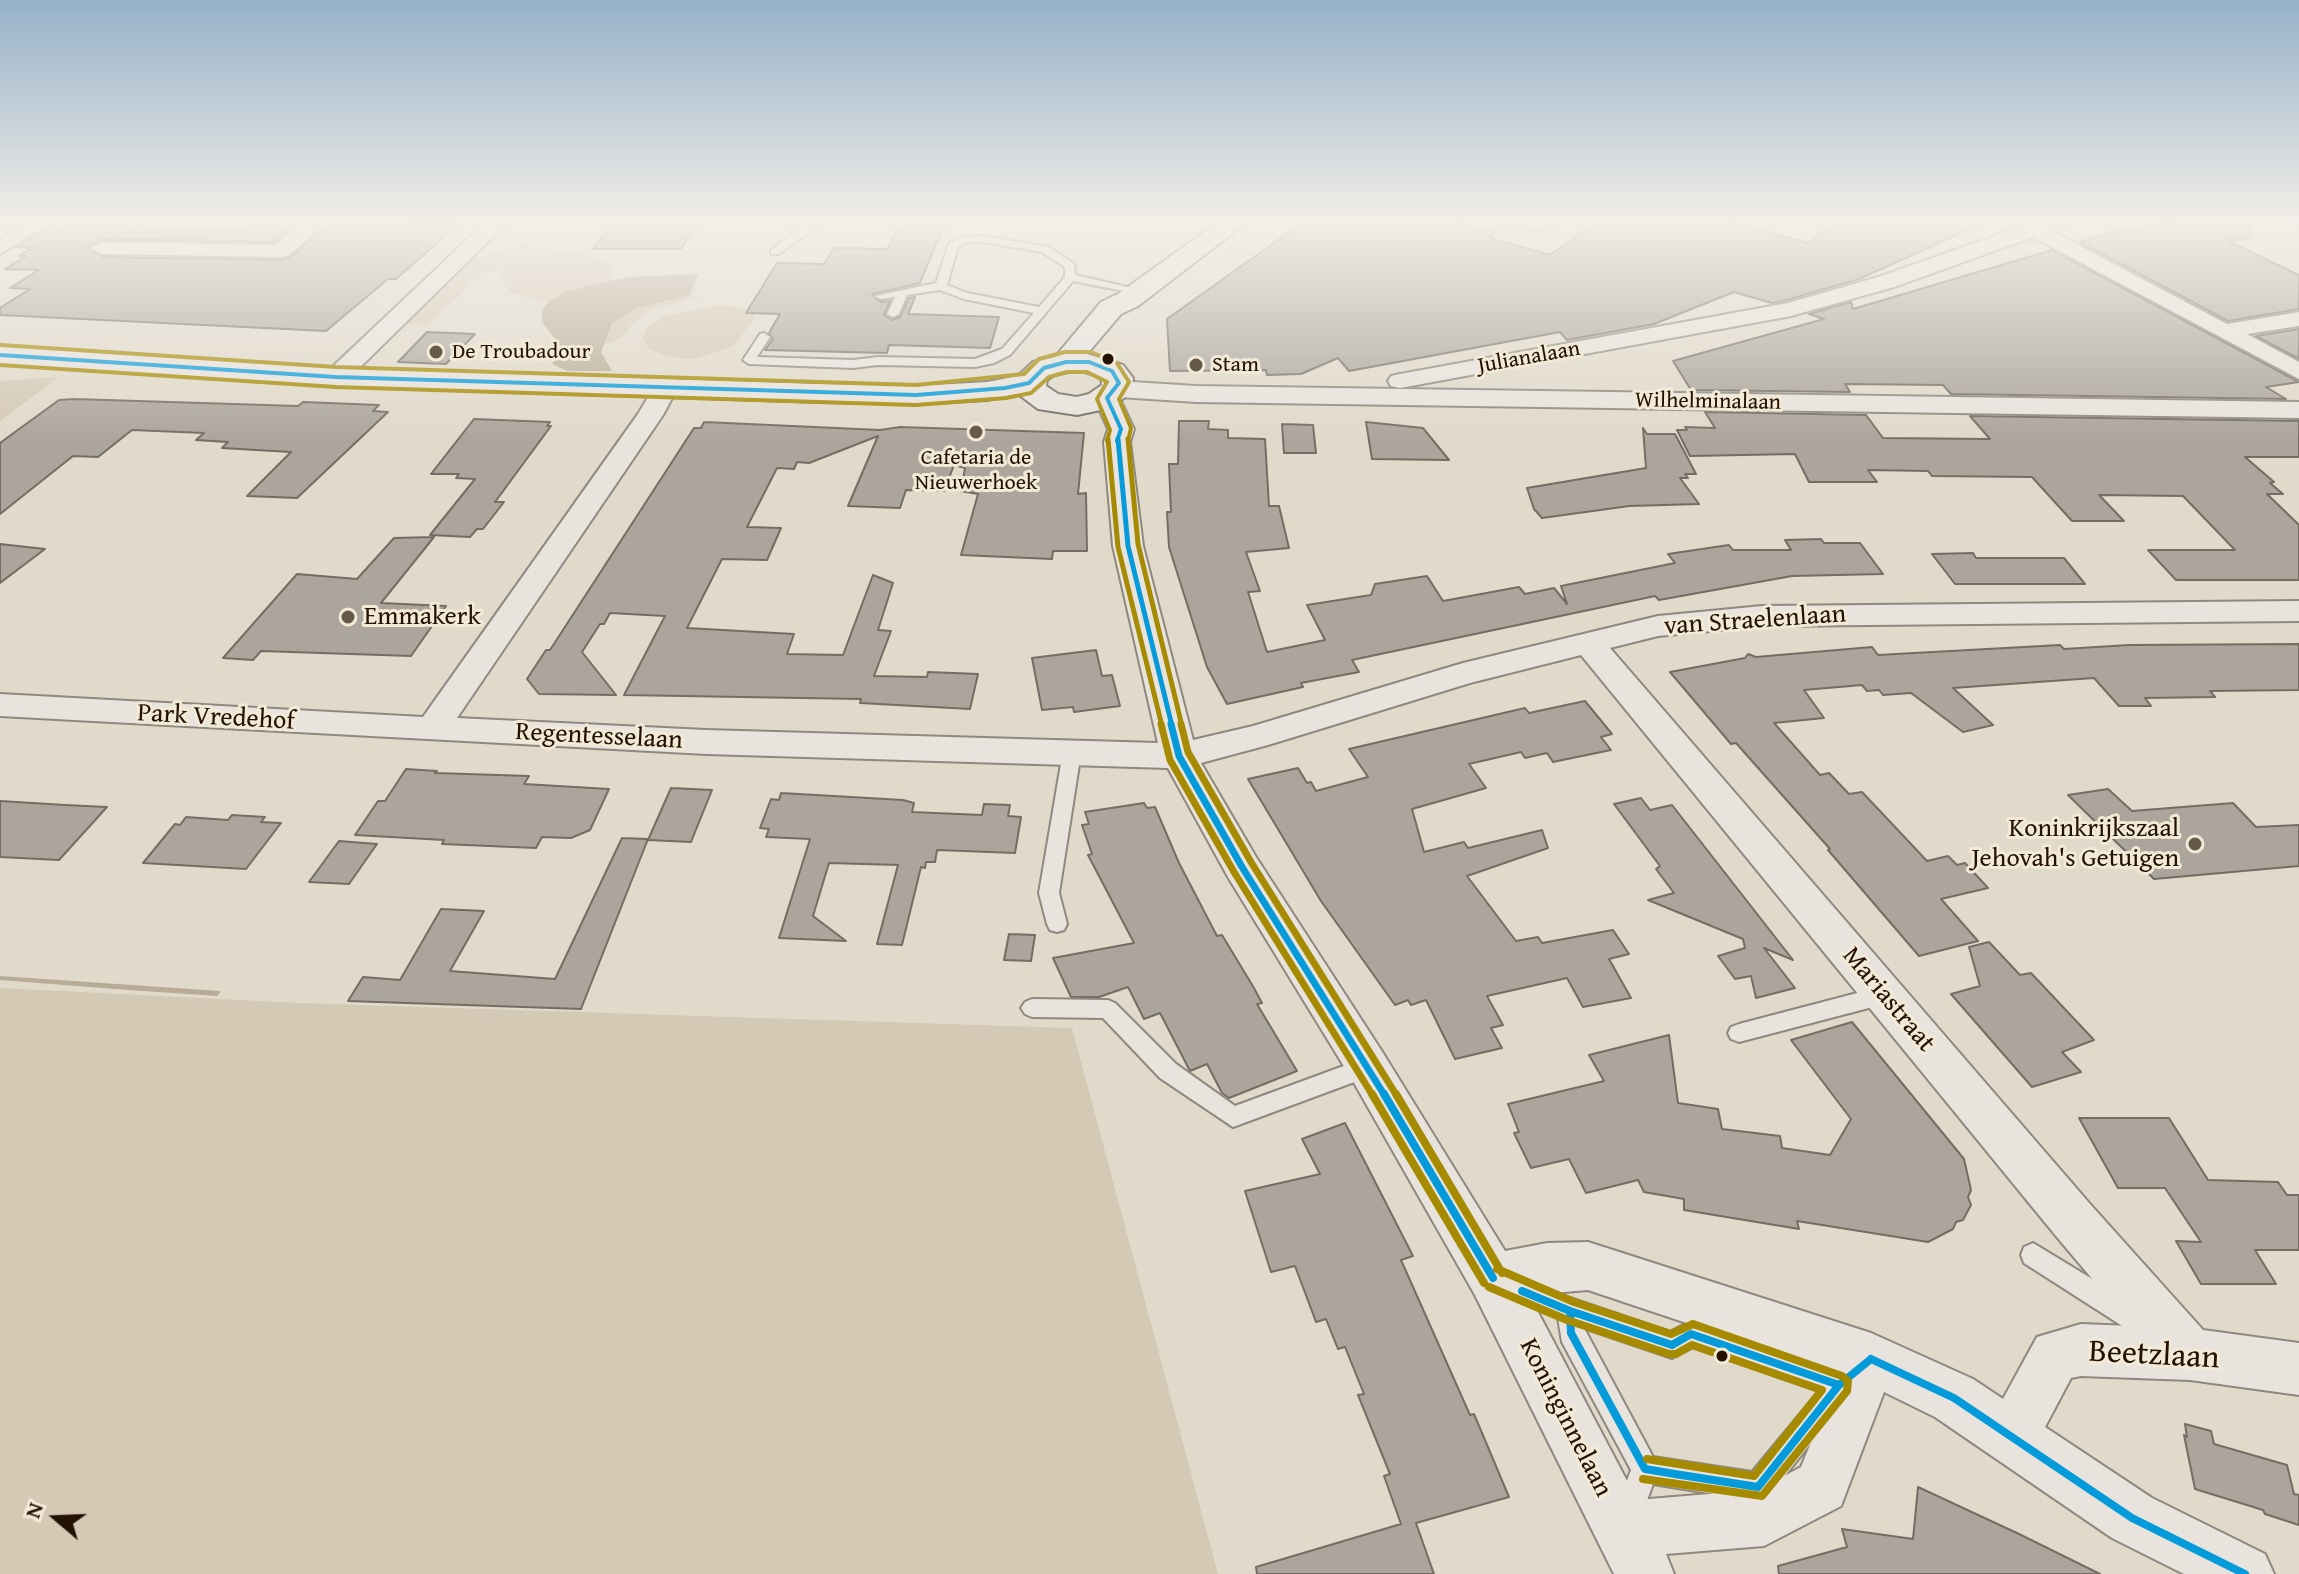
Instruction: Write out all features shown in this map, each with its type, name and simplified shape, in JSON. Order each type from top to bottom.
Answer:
[{"type":"main road","points":[[1034,390],[1037,372],[1066,362],[1111,308],[1137,293]]},
{"type":"main road","points":[[1100,389],[1111,328],[1134,296]]},
{"type":"main road","points":[[0,355],[336,377],[916,395],[972,402],[1034,390],[1057,405],[1100,389]]},
{"type":"main road","points":[[0,362],[46,360]]},
{"type":"main road","points":[[1066,362],[1100,389]]},
{"type":"street","points":[[336,377],[423,293]]},
{"type":"street","name":"Julianalaan","points":[[1316,396],[1791,309],[1846,293]]},
{"type":"street","points":[[2154,293],[2299,372]]},
{"type":"street","points":[[2225,331],[2299,319]]},
{"type":"street","points":[[432,729],[641,428],[666,387]]},
{"type":"street","name":"Wilhelminalaan","points":[[1100,389],[1196,394],[2299,410]]},
{"type":"street","name":"Koninginnelaan","points":[[1100,389],[1096,416],[1117,442],[1128,546],[1179,756],[1242,867],[1368,1067],[1493,1278],[1634,1552]]},
{"type":"street","name":"van Straelenlaan","points":[[1179,756],[1256,737],[1463,674],[1658,626],[1762,616],[2299,611]]},
{"type":"street","name":"Mariastraat","points":[[1588,643],[2190,1354]]},
{"type":"street","name":"Park Vredehof","points":[[0,705],[432,729]]},
{"type":"street","name":"Regentesselaan","points":[[432,729],[722,742],[1179,756]]},
{"type":"street","points":[[1493,1278],[1547,1267],[1588,1266],[1855,1372],[1954,1398],[2132,1518],[2245,1574]]},
{"type":"street","name":"Beetzlaan","points":[[2011,1438],[2055,1355],[2081,1350],[2190,1354],[2299,1369]]},
{"type":"street","points":[[1634,1552],[1764,1518],[1821,1486],[1855,1372]]},
{"type":"lane","points":[[881,296],[895,293]]},
{"type":"lane","points":[[893,314],[902,293]]},
{"type":"lane","points":[[958,293],[1042,311]]},
{"type":"lane","points":[[764,337],[749,360],[853,364],[878,361],[975,363],[1006,352],[1056,293]]},
{"type":"lane","points":[[1125,293],[1134,296]]},
{"type":"lane","points":[[1057,924],[1049,893],[1072,752]]},
{"type":"lane","points":[[1739,1033],[1884,995]]},
{"type":"lane","points":[[1032,1008],[1108,1009],[1168,1071],[1233,1117],[1368,1067]]},
{"type":"lane","points":[[2033,1255],[2190,1354]]},
{"type":"lane","points":[[1493,1278],[1570,1311],[1672,1345],[1691,1334],[1855,1372],[1758,1487],[1645,1469]]},
{"type":"lane","points":[[1570,1311],[1571,1333],[1645,1469],[1634,1552]]},
{"type":"shaded area","points":[[436,293],[461,293],[427,325],[404,324]]},
{"type":"shaded area","points":[[513,293],[563,293],[548,302]]},
{"type":"shaded area","points":[[563,293],[691,293],[634,309],[612,324],[601,352],[612,371],[567,371],[552,364],[563,349],[542,322],[542,310],[548,302]]},
{"type":"shaded area","points":[[690,295],[698,297],[650,310],[632,324],[623,337],[603,345],[607,332],[619,318],[634,309]]},
{"type":"shaded area","points":[[719,305],[744,308],[756,316],[734,346],[696,359],[668,357],[648,348],[643,337],[648,326],[663,316]]},
{"type":"shaded area","points":[[59,377],[0,421],[0,381]]},
{"type":"shaded area","points":[[0,976],[220,993],[217,996],[128,990],[0,980]]},
{"type":"shaded area","points":[[0,988],[299,1003],[1072,1028],[1218,1574],[0,1574]]},
{"type":"building","points":[[23,293],[371,293],[326,331],[0,315],[0,308]]},
{"type":"building","points":[[758,293],[874,293],[872,294],[880,302],[890,301],[884,315],[892,320],[900,317],[909,298],[915,297],[908,314],[999,317],[990,348],[889,345],[887,353],[765,350],[773,339],[769,333],[780,314],[746,313]]},
{"type":"building","points":[[1203,293],[1730,293],[1654,324],[1567,340],[1560,332],[1349,371],[1338,358],[1301,374],[1267,375],[1266,370],[1170,371],[1167,319]]},
{"type":"building","points":[[1739,293],[1809,293],[1787,300],[1772,303]]},
{"type":"building","points":[[1905,293],[2133,293],[2299,382],[2266,387],[2286,399],[1951,394],[1943,385],[1845,384],[1850,392],[1691,390],[1673,361],[1824,319],[1809,314],[1851,302],[1853,309]]},
{"type":"building","points":[[2176,293],[2299,293],[2299,309],[2228,321]]},
{"type":"building","points":[[2299,329],[2299,359],[2256,336]]},
{"type":"building","points":[[427,332],[475,334],[446,364],[398,362]]},
{"type":"building","points":[[59,400],[298,406],[303,402],[379,405],[373,411],[388,412],[297,498],[247,496],[291,452],[222,448],[228,442],[196,440],[204,433],[132,430],[98,457],[73,456],[0,514],[0,443]]},
{"type":"building","points":[[1705,412],[1866,415],[1883,438],[1990,439],[1970,416],[2299,421],[2299,457],[2245,457],[2274,482],[2270,483],[2283,494],[2267,494],[2299,525],[2299,580],[2176,580],[2148,550],[2235,550],[2183,496],[2099,495],[2124,521],[2072,521],[2032,477],[1932,476],[1928,471],[1868,470],[1877,482],[1809,482],[1795,454],[1690,456],[1677,430],[1687,430],[1685,427],[1715,428]]},
{"type":"building","points":[[474,419],[550,422],[547,426],[551,426],[495,502],[504,502],[483,529],[477,529],[470,537],[430,535],[475,479],[456,478],[459,474],[431,474]]},
{"type":"building","points":[[1179,421],[1209,421],[1208,429],[1228,430],[1228,438],[1265,439],[1269,506],[1279,506],[1289,548],[1246,552],[1260,591],[1248,592],[1267,652],[1325,640],[1307,605],[1371,595],[1375,584],[1427,576],[1443,601],[1519,587],[1525,594],[1554,588],[1567,604],[1561,586],[1675,563],[1668,554],[1729,545],[1733,550],[1791,550],[1785,540],[1821,539],[1824,543],[1860,543],[1883,574],[1792,576],[1659,600],[1655,596],[1352,660],[1359,672],[1301,683],[1303,687],[1227,704],[1207,667],[1169,547],[1169,464],[1178,464]]},
{"type":"building","points":[[704,422],[880,430],[900,427],[1084,433],[1078,494],[1086,493],[1087,551],[1053,551],[1052,559],[961,555],[978,494],[961,491],[965,468],[954,465],[944,491],[906,490],[900,508],[848,506],[878,436],[809,463],[797,462],[794,469],[777,468],[747,527],[781,528],[767,560],[722,559],[687,628],[794,634],[787,654],[843,655],[873,575],[893,583],[878,630],[891,631],[874,676],[927,677],[928,672],[978,674],[970,709],[860,703],[861,699],[624,695],[665,616],[610,613],[582,652],[616,695],[539,694],[527,679],[546,650],[550,650],[694,428],[701,428]]},
{"type":"building","points":[[1366,422],[1423,428],[1449,460],[1372,459]]},
{"type":"building","points":[[1282,424],[1313,425],[1316,453],[1284,453]]},
{"type":"building","points":[[1643,428],[1647,434],[1675,434],[1696,474],[1685,474],[1688,478],[1680,478],[1699,504],[1629,506],[1542,518],[1534,509],[1527,488],[1646,468]]},
{"type":"building","name":"Emmakerk","points":[[434,537],[381,603],[446,606],[411,656],[261,651],[253,660],[223,658],[297,574],[357,579],[394,538]]},
{"type":"building","points":[[0,544],[45,549],[0,583]]},
{"type":"building","points":[[1973,553],[1976,558],[2064,558],[2085,584],[1955,584],[1932,554]]},
{"type":"building","points":[[2299,644],[2299,690],[2210,691],[2215,697],[2145,698],[2151,706],[2119,706],[2094,678],[1953,688],[1993,725],[1963,732],[1911,693],[1883,695],[1879,690],[1867,691],[1862,685],[1804,690],[1824,718],[1774,723],[1820,775],[1829,773],[1849,794],[1862,792],[1927,861],[1948,856],[1957,865],[1965,863],[1988,888],[1941,899],[1978,941],[1919,956],[1830,849],[1736,743],[1731,744],[1670,672],[1745,658],[1748,654],[1756,657],[1872,647],[1878,655],[2060,645],[2064,649],[2129,645]]},
{"type":"building","points":[[1096,650],[1102,676],[1112,675],[1120,706],[1074,712],[1073,707],[1042,710],[1032,658]]},
{"type":"building","points":[[1585,701],[1612,734],[1601,737],[1611,750],[1553,762],[1547,753],[1525,758],[1521,752],[1469,764],[1486,788],[1412,809],[1424,852],[1464,842],[1468,848],[1542,830],[1548,848],[1467,876],[1516,941],[1538,937],[1542,943],[1613,930],[1629,954],[1609,959],[1631,998],[1583,1007],[1567,978],[1487,996],[1503,1025],[1491,1028],[1502,1048],[1455,1059],[1426,1000],[1411,1005],[1408,1000],[1395,1005],[1321,901],[1248,779],[1298,768],[1316,791],[1368,777],[1349,749],[1525,708],[1529,713]]},
{"type":"building","points":[[406,769],[529,776],[524,784],[609,789],[590,830],[571,838],[542,837],[536,848],[442,844],[444,840],[355,835],[378,801],[385,801]]},
{"type":"building","points":[[671,788],[712,790],[691,842],[648,840]]},
{"type":"building","name":"Koninkrijkszaal Jehovah's Getuigen","points":[[2108,789],[2132,811],[2233,803],[2256,827],[2299,825],[2299,866],[2154,879],[2068,795]]},
{"type":"building","points":[[781,793],[903,800],[914,803],[912,812],[982,815],[984,804],[1010,805],[1008,816],[1021,817],[1015,853],[937,850],[935,862],[926,862],[925,868],[921,867],[902,945],[877,944],[898,865],[829,863],[813,916],[846,941],[779,938],[810,839],[766,837],[769,829],[760,828],[771,799],[779,800]]},
{"type":"building","points":[[1641,798],[1650,810],[1672,805],[1793,960],[1764,948],[1795,988],[1756,998],[1751,976],[1735,979],[1718,956],[1745,948],[1743,939],[1648,900],[1674,893],[1656,869],[1660,866],[1614,804]]},
{"type":"building","points":[[0,801],[107,807],[59,860],[0,857]]},
{"type":"building","points":[[1144,803],[1147,808],[1155,807],[1179,863],[1217,936],[1222,935],[1254,988],[1262,1003],[1257,1004],[1297,1071],[1229,1098],[1222,1093],[1207,1064],[1190,1071],[1160,1013],[1144,1019],[1128,987],[1099,997],[1071,997],[1053,958],[1134,943],[1088,855],[1092,854],[1082,825],[1089,824],[1085,812]]},
{"type":"building","points":[[232,815],[265,817],[261,822],[281,823],[246,869],[143,863],[175,824],[180,825],[186,817],[228,820]]},
{"type":"building","points":[[622,838],[648,839],[581,1009],[348,1001],[363,977],[400,980],[441,909],[484,911],[450,971],[555,979]]},
{"type":"building","points":[[339,841],[377,844],[349,884],[309,882]]},
{"type":"building","points":[[1009,934],[1035,935],[1031,961],[1004,960]]},
{"type":"building","points":[[1989,942],[2020,975],[2031,973],[2094,1040],[2062,1052],[2081,1072],[2032,1087],[1951,994],[1980,986],[1969,947]]},
{"type":"building","points":[[1852,1022],[1964,1159],[1971,1205],[1963,1220],[1956,1222],[1953,1229],[1928,1242],[1797,1221],[1799,1229],[1684,1210],[1684,1199],[1644,1192],[1638,1180],[1586,1193],[1569,1159],[1531,1168],[1514,1133],[1519,1132],[1508,1104],[1604,1081],[1589,1055],[1669,1035],[1678,1103],[1718,1109],[1722,1129],[1780,1136],[1782,1148],[1830,1155],[1851,1119],[1791,1040]]},
{"type":"building","points":[[2079,1118],[2169,1118],[2208,1180],[2278,1182],[2287,1195],[2299,1195],[2299,1250],[2255,1250],[2276,1284],[2201,1284],[2176,1241],[2201,1242],[2165,1188],[2118,1188]]},
{"type":"building","points":[[1345,1123],[1413,1256],[1401,1260],[1470,1415],[1474,1414],[1509,1497],[1416,1523],[1434,1574],[1257,1574],[1256,1567],[1401,1524],[1384,1476],[1390,1474],[1358,1395],[1364,1394],[1345,1347],[1338,1349],[1326,1319],[1316,1322],[1295,1266],[1271,1272],[1245,1191],[1320,1174],[1302,1139]]},
{"type":"building","points":[[2185,1424],[2211,1431],[2214,1444],[2287,1465],[2294,1494],[2299,1495],[2299,1525],[2195,1489],[2184,1435],[2187,1437]]},
{"type":"building","points":[[1918,1487],[2100,1574],[1779,1574],[1778,1566],[1847,1547],[1842,1529],[1913,1539]]},
{"type":"transit line","points":[[1,345],[336,367],[916,385],[1024,374],[1039,359],[1065,352],[1091,352],[1117,363],[1129,382],[1119,399],[1131,428],[1127,443],[1138,544],[1188,752],[1251,862],[1377,1062],[1502,1273]]},
{"type":"transit line","points":[[0,355],[336,377],[916,395],[1005,388],[1029,383],[1044,368],[1066,362],[1089,362],[1112,371],[1119,383],[1107,398],[1121,429],[1117,442],[1128,546],[1179,756],[1242,867],[1368,1067],[1493,1278]]},
{"type":"transit line","points":[[0,365],[336,387],[916,405],[1031,393],[1049,377],[1067,372],[1087,372],[1105,379],[1107,382],[1097,399],[1110,430],[1107,443],[1118,547],[1170,760],[1234,872],[1359,1072],[1484,1283]]},
{"type":"transit line","points":[[1497,1269],[1574,1302],[1671,1334],[1693,1324],[1842,1376],[1848,1381],[1847,1391],[1762,1496],[1643,1479]]},
{"type":"transit line","points":[[1489,1287],[1567,1320],[1669,1354],[1676,1354],[1692,1345],[1822,1390],[1754,1476],[1647,1459]]},
{"type":"transit line","points":[[1522,1291],[1570,1311],[1672,1345],[1691,1334],[1839,1385]]},
{"type":"transit line","points":[[1570,1311],[1571,1333],[1645,1469],[1681,1475],[1758,1487],[1839,1385],[1871,1359]]},
{"type":"transit line","points":[[1871,1359],[1954,1398],[2132,1518],[2245,1574]]},
{"type":"place","name":"De Troubadour","points":[[436,352]]},
{"type":"place","name":"Stam","points":[[1196,365]]},
{"type":"place","name":"Cafetaria de Nieuwerhoek","points":[[976,432]]},
{"type":"place","name":"Emmakerk","points":[[348,617]]},
{"type":"place","name":"Koninkrijkszaal Jehovah's Getuigen","points":[[2195,844]]}]
